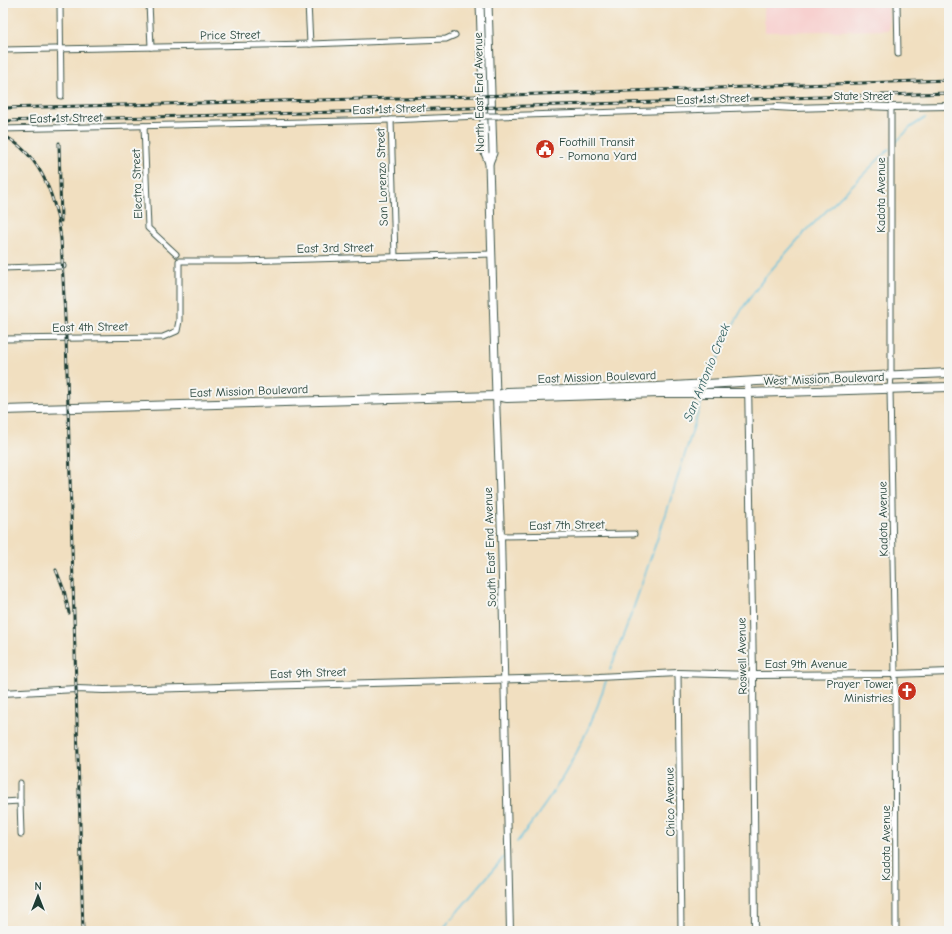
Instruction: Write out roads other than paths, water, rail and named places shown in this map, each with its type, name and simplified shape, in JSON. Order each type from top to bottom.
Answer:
[{"type":"main road","name":"North East End Avenue","points":[[480,3],[485,153],[489,163]]},
{"type":"main road","name":"North East End Avenue","points":[[488,3],[493,153],[489,163]]},
{"type":"main road","name":"South East End Avenue","points":[[489,163],[496,396]]},
{"type":"main road","name":"East Mission Boulevard","points":[[496,396],[507,392],[891,375],[949,374]]},
{"type":"main road","name":"West Mission Boulevard","points":[[700,394],[949,387]]},
{"type":"main road","name":"East Mission Boulevard","points":[[3,410],[496,396],[507,398],[654,393],[700,394]]},
{"type":"street","points":[[60,3],[61,96]]},
{"type":"street","points":[[149,3],[151,47]]},
{"type":"street","points":[[308,3],[310,44]]},
{"type":"street","points":[[897,3],[898,54]]},
{"type":"street","name":"Price Street","points":[[3,50],[310,44],[446,39],[455,34]]},
{"type":"street","name":"State Street","points":[[776,107],[949,106]]},
{"type":"street","name":"East 1st Street","points":[[3,129],[391,120],[776,107]]},
{"type":"street","name":"Kadota Avenue","points":[[891,107],[890,389],[895,674],[896,931]]},
{"type":"street","name":"San Lorenzo Street","points":[[391,120],[395,257]]},
{"type":"street","name":"Electra Street","points":[[144,126],[148,228],[176,254]]},
{"type":"street","name":"East 3rd Street","points":[[177,331],[179,321],[179,261],[492,254]]},
{"type":"street","points":[[3,268],[63,266]]},
{"type":"street","name":"East 4th Street","points":[[3,339],[163,337],[177,331]]},
{"type":"street","name":"Roswell Avenue","points":[[748,381],[753,675],[755,931]]},
{"type":"street","name":"South East End Avenue","points":[[496,396],[505,679],[510,931]]},
{"type":"street","name":"East 7th Street","points":[[501,536],[634,534]]},
{"type":"street","name":"East 9th Avenue","points":[[614,676],[678,673],[753,675],[949,672]]},
{"type":"street","name":"Chico Avenue","points":[[678,673],[681,931]]},
{"type":"street","name":"East 9th Street","points":[[3,693],[614,676]]},
{"type":"street","points":[[20,783],[21,834]]},
{"type":"street","points":[[3,802],[20,801]]},
{"type":"waterway","name":"San Antonio Creek","points":[[893,145],[911,127],[925,118]]},
{"type":"waterway","name":"San Antonio Creek","points":[[709,380],[732,327],[744,306],[765,277],[802,235],[889,149]]},
{"type":"waterway","name":"San Antonio Creek","points":[[610,670],[666,514],[703,397]]},
{"type":"waterway","name":"San Antonio Creek","points":[[517,842],[558,786],[590,724],[606,681]]},
{"type":"waterway","name":"San Antonio Creek","points":[[441,931],[504,857]]},
{"type":"railway","points":[[3,108],[479,96],[949,80]]},
{"type":"railway","points":[[3,121],[949,93]]},
{"type":"railway","points":[[3,135],[27,154],[37,166],[44,179],[55,208],[61,239],[66,337],[83,931]]},
{"type":"railway","points":[[59,143],[61,221]]},
{"type":"railway","points":[[56,570],[64,590],[69,613]]},
{"type":"place","name":"Foothill Transit - Pomona Yard","points":[[545,149]]},
{"type":"place","name":"Prayer Tower Ministries","points":[[907,691]]}]
